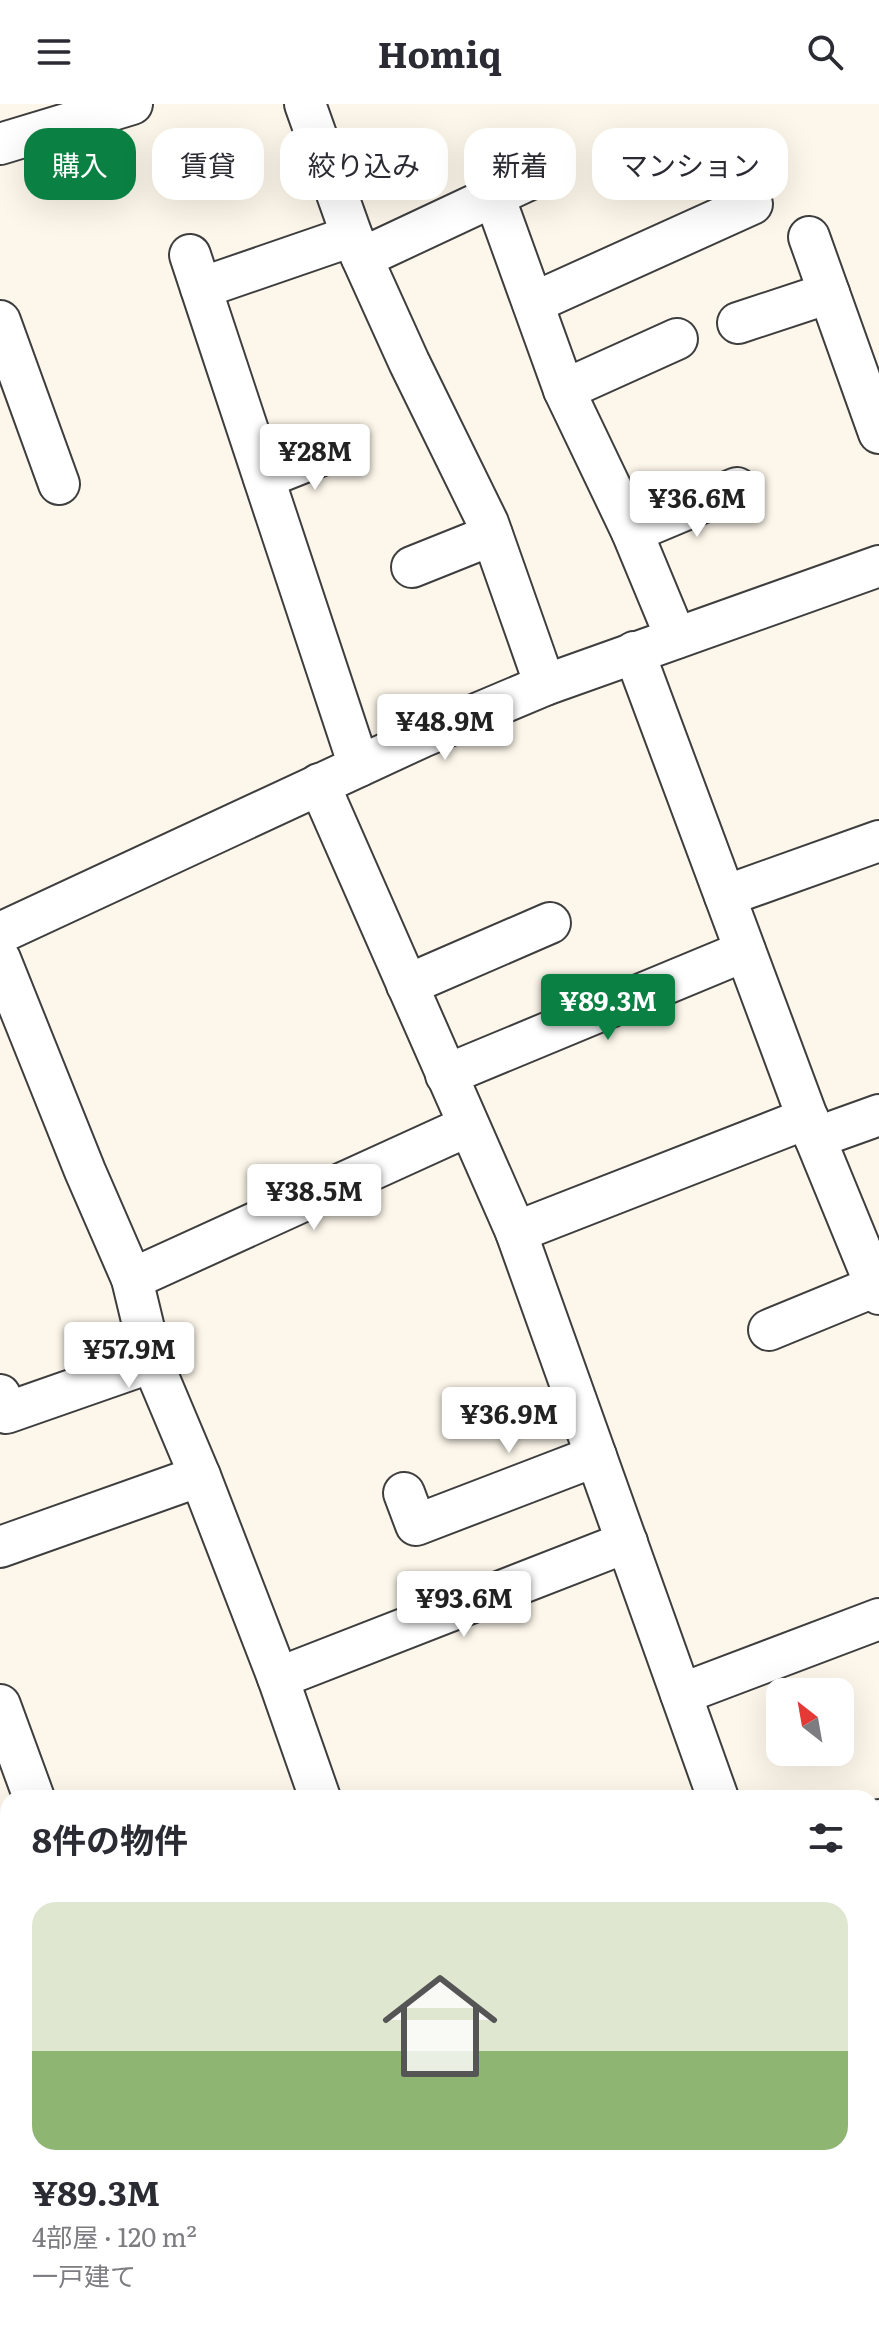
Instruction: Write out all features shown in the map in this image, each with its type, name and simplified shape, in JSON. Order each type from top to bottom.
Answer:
[{"type":"street","points":[[0,144],[132,104]]},
{"type":"street","points":[[305,104],[357,247],[492,535],[545,685]]},
{"type":"street","points":[[359,766],[196,271],[357,247],[483,200]]},
{"type":"street","points":[[495,200],[564,390],[632,532],[676,638]]},
{"type":"street","points":[[533,303],[752,204]]},
{"type":"street","points":[[809,237],[829,293],[869,373],[879,433]]},
{"type":"street","points":[[738,323],[829,293]]},
{"type":"street","points":[[0,321],[59,484]]},
{"type":"street","points":[[564,390],[677,339]]},
{"type":"street","points":[[264,478],[342,447]]},
{"type":"street","points":[[632,532],[737,488]]},
{"type":"street","points":[[412,567],[492,535]]},
{"type":"street","points":[[0,933],[319,784],[545,685],[879,566]]},
{"type":"street","points":[[634,652],[812,1128],[877,1290],[769,1330]]},
{"type":"street","points":[[319,784],[516,1232],[715,1790]]},
{"type":"street","points":[[725,896],[879,841]]},
{"type":"street","points":[[407,985],[550,923]]},
{"type":"street","points":[[446,1075],[745,951]]},
{"type":"street","points":[[3,975],[132,1279],[152,1362],[278,1678],[317,1790]]},
{"type":"street","points":[[516,1232],[812,1128],[879,1115]]},
{"type":"street","points":[[132,1279],[468,1126]]},
{"type":"street","points":[[0,1395],[6,1413],[152,1362]]},
{"type":"street","points":[[404,1493],[416,1525],[596,1456]]},
{"type":"street","points":[[0,1547],[200,1476]]},
{"type":"street","points":[[278,1678],[627,1542]]},
{"type":"street","points":[[681,1694],[879,1619]]},
{"type":"street","points":[[0,1705],[31,1790]]}]
